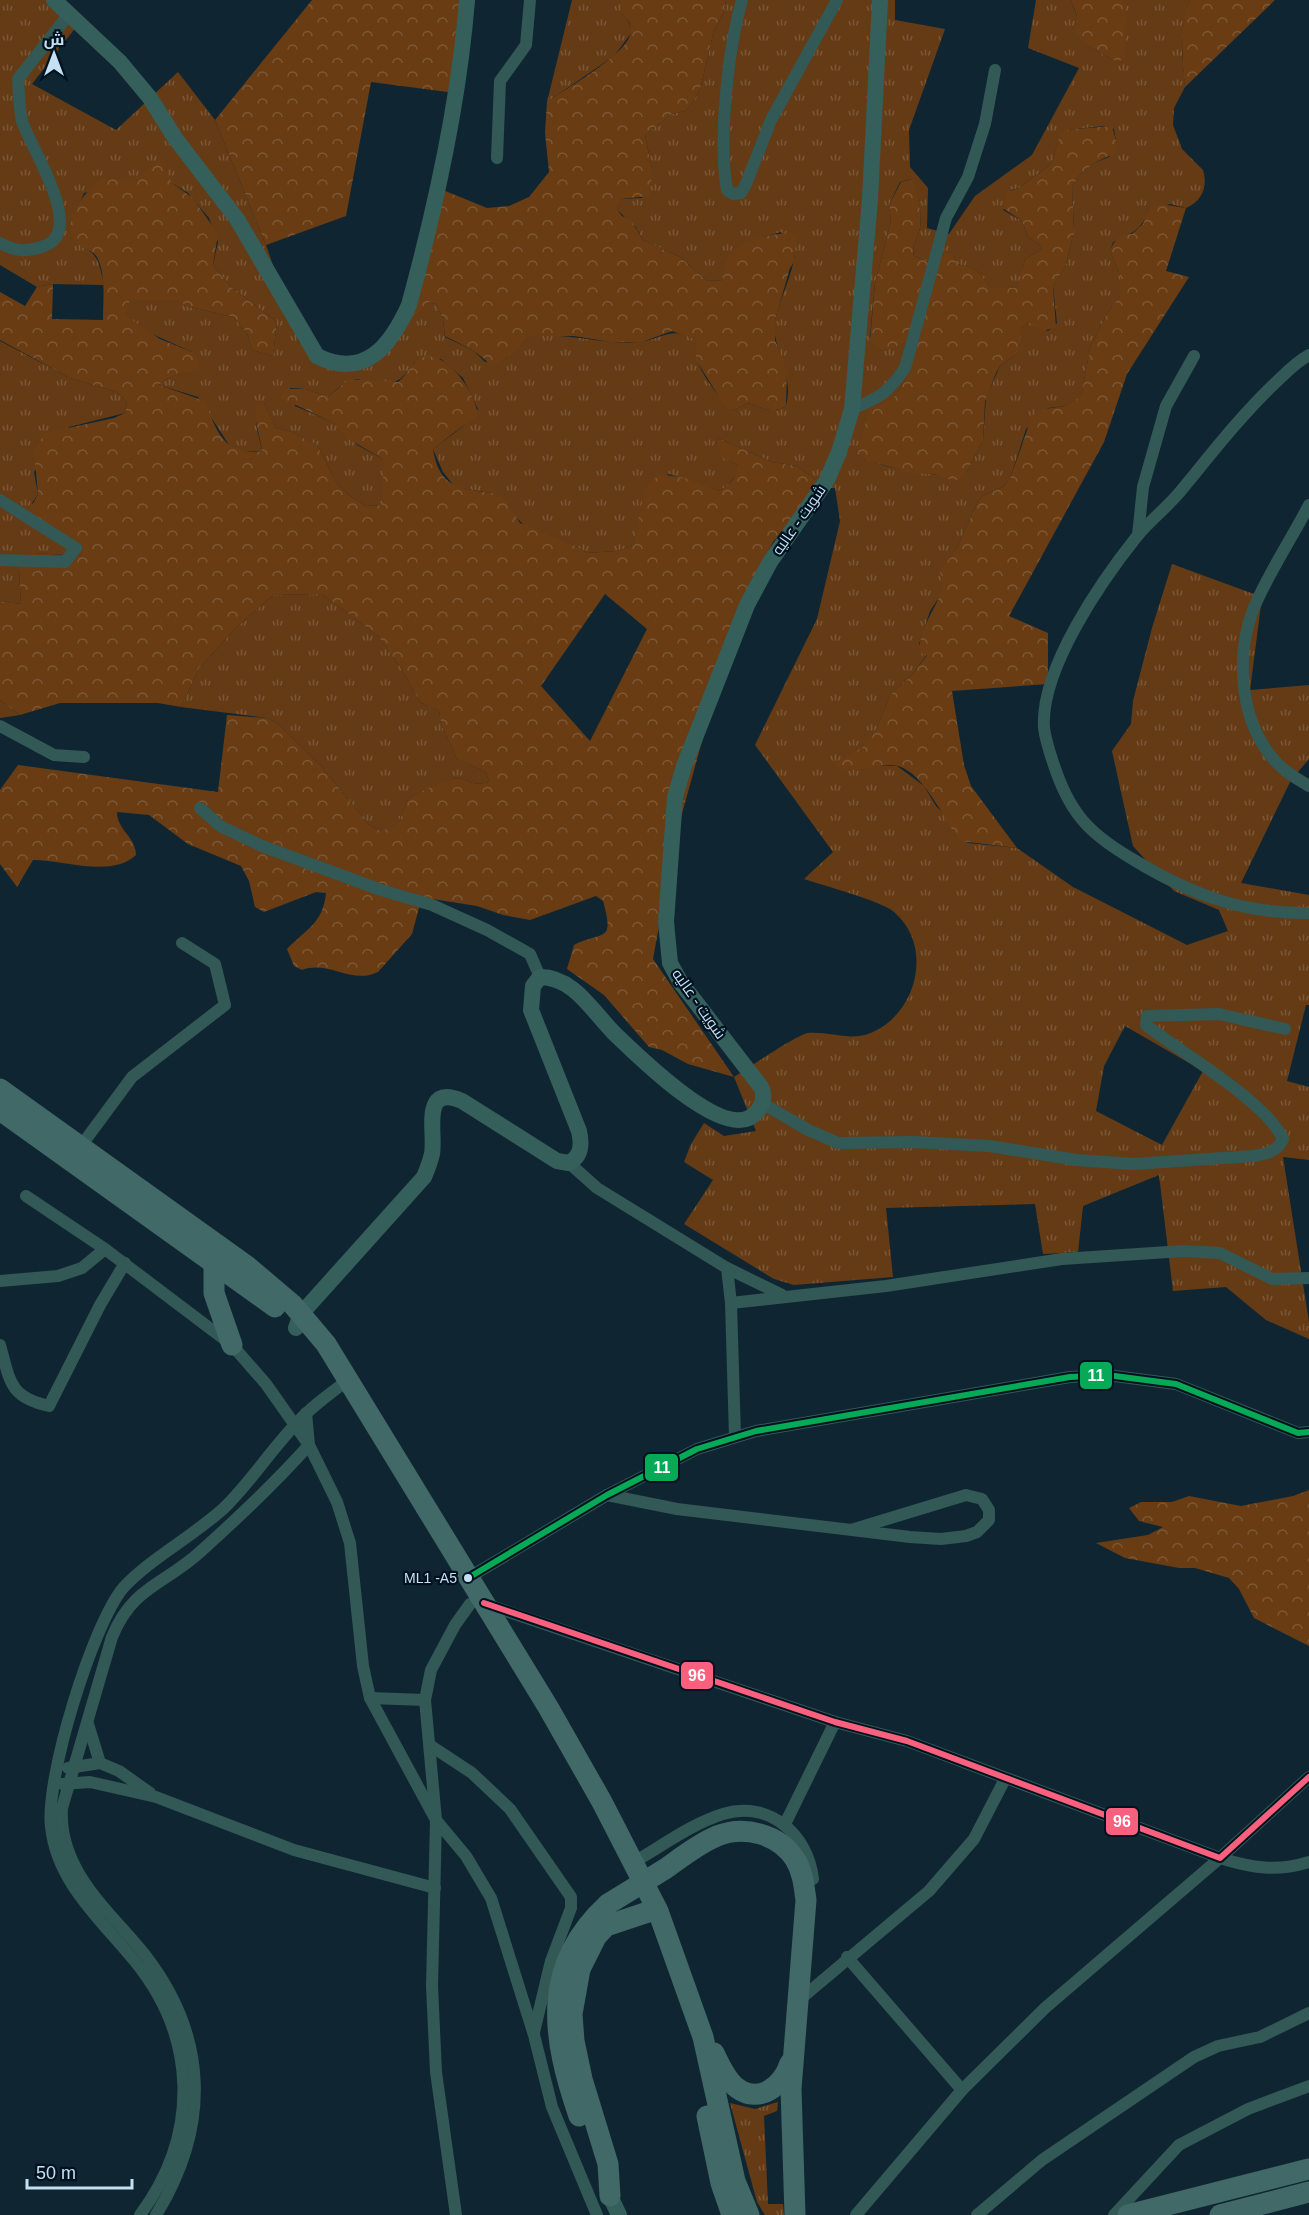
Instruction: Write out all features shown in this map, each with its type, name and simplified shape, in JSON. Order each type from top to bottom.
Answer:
[{"type":"highway","points":[[0,1089],[43,1129],[214,1262],[298,1321],[326,1344],[356,1389],[468,1578],[477,1604],[548,1707],[634,1862],[670,1941],[703,2037],[735,2181],[750,2215]]},
{"type":"highway","points":[[0,1110],[81,1146],[247,1266],[298,1321],[477,1604],[589,1800],[648,1912],[689,2030],[717,2164],[732,2215]]},
{"type":"highway","points":[[214,1262],[214,1293],[232,1344]]},
{"type":"highway","points":[[605,2187],[566,2079],[558,2040],[558,1997],[565,1968],[578,1940],[596,1915],[608,1904],[716,1836],[740,1831],[772,1838],[795,1859],[804,1882],[806,1900],[793,2051],[790,2120],[795,2215]]},
{"type":"highway","points":[[605,2187],[608,2164],[582,2079],[574,2041],[572,2014],[580,1969],[596,1937],[606,1926],[648,1912]]},
{"type":"highway","points":[[703,2037],[734,2086],[745,2092],[761,2094],[776,2088],[784,2078],[793,2051]]},
{"type":"highway","points":[[1128,2215],[1309,2169]]},
{"type":"highway","points":[[1220,2215],[1309,2192]]},
{"type":"street","points":[[54,0],[120,62],[222,196],[317,356],[329,363],[344,365],[379,354],[398,330],[409,305],[448,136],[462,63],[467,0]]},
{"type":"street","points":[[497,158],[500,81],[526,45],[530,0]]},
{"type":"street","points":[[742,0],[730,53],[726,109],[725,178],[728,190],[734,194],[741,193],[746,184],[771,120],[837,0]]},
{"type":"street","name":"شويت - عاليه","points":[[762,1103],[761,1088],[681,983],[670,963],[666,922],[675,797],[684,766],[747,605],[770,562],[827,480],[839,452],[852,409],[870,199],[880,0]]},
{"type":"street","points":[[0,243],[14,250],[29,251],[49,244],[59,232],[60,209],[55,191],[22,119],[18,79],[69,14]]},
{"type":"street","points":[[852,409],[878,399],[891,388],[905,368],[946,218],[968,177],[985,124],[995,70]]},
{"type":"street","points":[[1138,536],[1143,487],[1166,406],[1194,356]]},
{"type":"street","points":[[1309,356],[1290,368],[1262,396],[1138,536],[1086,608],[1055,669],[1044,726],[1047,747],[1063,792],[1085,825],[1108,845],[1163,878],[1212,900],[1246,908],[1309,913]]},
{"type":"street","points":[[0,500],[76,548],[65,562],[0,560]]},
{"type":"street","points":[[1309,505],[1254,608],[1246,634],[1243,674],[1253,722],[1264,744],[1281,767],[1309,786]]},
{"type":"street","points":[[0,726],[54,755],[84,757]]},
{"type":"street","points":[[200,808],[220,826],[261,846],[381,890],[432,905],[487,930],[530,954],[540,977]]},
{"type":"street","points":[[81,1146],[132,1077],[225,1005],[215,964],[182,943]]},
{"type":"street","points":[[540,977],[552,977],[574,989],[614,1033],[663,1078],[712,1113],[730,1120],[744,1119],[756,1113],[762,1103],[808,1130],[838,1143],[914,1142],[988,1146],[1077,1160],[1133,1164],[1253,1156],[1269,1153],[1278,1148],[1282,1138],[1279,1130],[1260,1111],[1202,1064],[1146,1025],[1147,1016],[1219,1014],[1285,1029]]},
{"type":"street","points":[[540,977],[533,986],[531,1010],[582,1143],[579,1155],[569,1163]]},
{"type":"street","points":[[298,1321],[424,1177],[432,1154],[431,1110],[437,1101],[447,1098],[462,1101],[501,1124],[535,1149],[557,1161],[569,1163],[597,1188],[727,1268],[783,1295]]},
{"type":"street","points":[[26,1196],[125,1263],[232,1344],[266,1384],[309,1445],[337,1502],[350,1543],[363,1666],[370,1698],[436,1820],[466,1856],[491,1898],[534,2035],[552,2107],[597,2215]]},
{"type":"street","points":[[0,1281],[58,1276],[82,1268],[105,1249]]},
{"type":"street","points":[[731,1303],[783,1295],[886,1286],[1062,1259],[1183,1251],[1220,1253],[1272,1279],[1309,1278]]},
{"type":"street","points":[[0,1345],[12,1387],[28,1401],[49,1406],[100,1305],[125,1263]]},
{"type":"street","points":[[727,1268],[731,1303],[735,1437]]},
{"type":"street","points":[[468,1578],[607,1495],[676,1458],[735,1437],[1070,1377],[1107,1375],[1176,1384],[1298,1433],[1309,1432]]},
{"type":"street","points":[[140,2215],[155,2193],[174,2149],[184,2104],[184,2068],[171,2020],[149,1980],[80,1897],[62,1868],[51,1827],[52,1782],[56,1765],[95,1641],[106,1613],[116,1598],[138,1575],[225,1507],[294,1425],[340,1386]]},
{"type":"street","points":[[156,2215],[174,2182],[193,2127],[197,2088],[195,2066],[186,2028],[169,1991],[145,1955],[89,1890],[73,1863],[62,1826],[62,1808],[112,1637],[129,1606],[147,1589],[198,1554],[279,1478],[309,1445],[306,1413]]},
{"type":"street","points":[[607,1495],[677,1509],[852,1530],[931,1538],[966,1536],[984,1527],[989,1520],[990,1510],[982,1499],[966,1496],[852,1530]]},
{"type":"street","points":[[456,2215],[436,2072],[432,1986],[436,1820],[425,1700],[431,1670],[454,1625],[477,1604],[835,1722],[907,1741],[1247,1867],[1269,1870],[1309,1862]]},
{"type":"street","points":[[370,1698],[425,1700]]},
{"type":"street","points":[[785,1824],[835,1722]]},
{"type":"street","points":[[87,1723],[100,1763]]},
{"type":"street","points":[[431,1746],[472,1773],[510,1809],[572,1900],[551,1961],[534,2035]]},
{"type":"street","points":[[56,1765],[73,1769],[100,1763],[119,1771],[156,1797]]},
{"type":"street","points":[[857,2214],[962,2090],[1045,2008],[1220,1858],[1309,1777]]},
{"type":"street","points":[[797,2002],[929,1891],[947,1872],[985,1821],[1005,1779]]},
{"type":"street","points":[[52,1782],[68,1785],[90,1782],[156,1797],[294,1850],[435,1888]]},
{"type":"street","points":[[634,1862],[713,1818],[730,1812],[761,1814],[785,1824],[802,1845],[812,1867],[813,1879]]},
{"type":"street","points":[[848,1957],[962,2090]]},
{"type":"street","points":[[977,2215],[1042,2160],[1194,2057],[1218,2046],[1260,2037],[1309,2013]]},
{"type":"street","points":[[1114,2215],[1179,2145],[1248,2109],[1309,2086]]},
{"type":"street","points":[[605,2187],[619,2215]]},
{"type":"green space","points":[[0,0],[64,0],[83,18],[32,84],[116,130],[178,72],[215,120],[266,245],[299,342],[325,353],[354,356],[371,349],[397,322],[429,302],[436,304],[443,319],[445,337],[474,351],[485,362],[506,358],[529,336],[639,342],[678,333],[694,340],[697,346],[698,363],[705,376],[718,395],[734,410],[748,403],[767,409],[781,409],[786,406],[787,381],[774,330],[795,254],[781,232],[743,246],[732,259],[723,280],[707,281],[680,257],[643,240],[636,227],[617,210],[619,199],[642,198],[652,169],[645,135],[672,114],[685,111],[694,101],[701,86],[714,30],[723,14],[726,0],[895,0],[895,20],[945,29],[909,130],[910,167],[928,188],[927,228],[949,234],[975,196],[1032,155],[1079,68],[1028,48],[1036,0],[1071,0],[1087,45],[1113,60],[1126,0],[1190,0],[1184,22],[1182,53],[1185,87],[1174,108],[1173,125],[1182,149],[1203,170],[1205,182],[1202,193],[1192,205],[1186,208],[1170,204],[1148,210],[1139,227],[1113,242],[1110,251],[1120,275],[1120,296],[1106,315],[1090,348],[1081,398],[1065,406],[1048,408],[1026,429],[1010,479],[1003,487],[984,495],[978,501],[957,548],[945,566],[944,590],[930,611],[919,644],[927,654],[912,675],[890,695],[877,728],[863,748],[834,764],[897,766],[924,786],[936,806],[947,817],[956,835],[968,843],[1017,848],[1073,887],[1187,945],[1228,931],[1219,910],[1174,891],[1133,846],[1112,751],[1131,724],[1133,701],[1172,564],[1262,597],[1250,690],[1309,685],[1309,759],[1291,780],[1241,883],[1309,895],[1309,1005],[1306,1005],[1287,1081],[1309,1087],[1309,1160],[1283,1157],[1309,1322],[1309,1339],[1266,1320],[1226,1287],[1173,1291],[1159,1175],[1083,1206],[1078,1252],[1043,1254],[1035,1204],[886,1208],[893,1277],[794,1285],[774,1279],[684,1224],[713,1180],[684,1162],[691,1144],[704,1123],[724,1136],[756,1131],[734,1077],[808,1033],[858,1036],[875,1031],[890,1021],[902,1008],[915,976],[914,942],[906,926],[894,912],[866,899],[804,879],[833,852],[755,745],[817,619],[840,521],[835,488],[818,488],[816,480],[797,466],[772,462],[718,438],[716,445],[731,462],[738,465],[738,473],[726,487],[719,491],[669,474],[647,485],[633,546],[616,551],[587,553],[572,544],[526,527],[491,493],[455,487],[443,472],[433,449],[463,426],[478,409],[463,378],[441,359],[415,362],[405,375],[395,382],[383,384],[358,379],[349,381],[328,397],[305,389],[290,388],[295,406],[337,424],[357,445],[383,459],[383,505],[366,506],[338,485],[317,445],[292,432],[276,428],[264,403],[256,421],[262,451],[239,452],[231,448],[198,397],[159,385],[166,379],[190,370],[192,352],[150,333],[124,315],[130,300],[179,300],[186,306],[233,317],[247,333],[252,350],[273,356],[277,322],[231,287],[213,265],[218,242],[209,218],[188,193],[172,183],[134,180],[84,193],[75,214],[81,246],[95,257],[104,285],[53,284],[37,287],[0,265]],"holes":[[[1104,126],[1114,129],[1116,141],[1109,157],[1094,163],[1079,176],[1072,187],[1074,230],[1066,265],[1053,286],[1057,323],[1048,331],[1028,322],[1021,328],[1018,336],[1019,344],[1014,356],[1000,366],[986,397],[983,441],[964,477],[896,469],[856,454],[866,424],[880,406],[894,397],[911,368],[908,342],[877,349],[870,336],[875,283],[891,221],[889,205],[900,182],[911,179],[919,203],[920,228],[914,245],[914,256],[933,264],[953,254],[957,264],[975,270],[991,288],[1019,288],[1025,259],[1041,250],[1042,246],[1028,237],[1022,221],[1003,210],[1011,190],[1019,188],[1052,163],[1060,136],[1067,130]],[[1125,1026],[1203,1071],[1162,1145],[1096,1111],[1104,1066]]]},
{"type":"green space","points":[[312,0],[475,0],[463,94],[371,82],[346,216],[266,245],[215,120]]},
{"type":"green space","points":[[572,0],[621,0],[622,9],[632,32],[614,56],[547,102]]},
{"type":"green space","points":[[621,0],[726,0],[723,14],[714,30],[701,86],[694,101],[685,111],[672,114],[645,135],[652,169],[650,196],[620,199],[617,210],[622,216],[631,220],[643,240],[680,257],[707,281],[723,280],[729,256],[750,241],[771,235],[797,235],[794,262],[790,268],[775,320],[775,340],[787,371],[786,406],[781,409],[767,409],[748,403],[734,410],[726,408],[696,360],[696,344],[692,338],[672,331],[642,342],[611,342],[574,336],[529,336],[512,354],[493,366],[474,351],[445,336],[443,319],[436,304],[429,302],[417,314],[406,318],[438,188],[487,208],[509,206],[529,197],[549,172],[545,133],[547,102],[621,49],[631,30],[622,10]]},
{"type":"green space","points":[[1071,0],[1126,0],[1125,55],[1120,61],[1113,60],[1087,45],[1075,31],[1076,12]]},
{"type":"green space","points":[[1190,0],[1275,0],[1185,87],[1183,32]]},
{"type":"green space","points":[[1112,126],[1116,141],[1115,153],[1094,163],[1079,176],[1072,187],[1074,230],[1066,265],[1053,286],[1056,327],[1043,331],[1028,322],[1021,328],[1018,353],[1000,366],[985,401],[983,441],[964,477],[954,481],[934,474],[911,473],[870,461],[856,454],[869,411],[894,397],[911,368],[908,342],[890,349],[877,349],[870,341],[875,283],[891,221],[889,205],[901,182],[912,179],[919,203],[920,228],[914,245],[914,256],[933,264],[945,254],[953,254],[957,264],[978,272],[991,288],[1018,288],[1025,259],[1041,250],[1042,246],[1028,237],[1022,221],[1001,207],[1007,192],[1019,188],[1052,163],[1061,132],[1064,130]]},
{"type":"green space","points":[[160,160],[172,183],[193,198],[218,234],[213,265],[231,287],[277,322],[273,356],[252,350],[247,333],[233,317],[186,306],[178,300],[130,300],[125,315],[160,339],[192,352],[200,360],[198,368],[166,379],[159,385],[205,401],[213,422],[224,440],[239,450],[249,452],[262,451],[256,423],[256,406],[264,403],[276,428],[292,432],[317,445],[338,485],[366,506],[383,505],[383,459],[345,437],[336,424],[281,398],[282,389],[305,389],[328,397],[349,379],[398,382],[416,361],[424,357],[433,357],[452,368],[468,388],[477,408],[478,417],[462,426],[433,449],[442,474],[457,486],[500,495],[520,523],[572,544],[587,553],[616,551],[633,546],[644,492],[647,485],[660,474],[685,478],[719,491],[729,483],[735,477],[738,465],[724,459],[716,445],[718,438],[772,462],[797,466],[816,480],[818,488],[773,542],[740,604],[675,839],[653,959],[734,1077],[688,1064],[662,1050],[649,1047],[604,995],[567,969],[574,945],[604,934],[607,930],[608,924],[603,901],[596,896],[530,920],[503,915],[477,906],[426,898],[420,904],[412,934],[378,972],[359,976],[321,968],[302,970],[294,966],[287,949],[317,919],[326,893],[316,892],[264,912],[255,907],[249,881],[241,866],[188,844],[149,815],[117,812],[120,824],[135,849],[136,855],[126,862],[101,867],[33,860],[17,887],[0,864],[0,790],[18,765],[218,792],[227,715],[267,718],[277,723],[321,766],[369,825],[381,831],[393,830],[407,801],[428,788],[458,779],[477,784],[489,782],[486,772],[457,759],[441,724],[439,711],[420,702],[401,668],[378,636],[322,594],[273,595],[238,626],[199,668],[181,707],[158,703],[60,703],[20,715],[0,700],[0,601],[21,604],[19,569],[23,558],[34,553],[82,556],[82,545],[28,513],[38,494],[34,450],[45,433],[114,418],[125,413],[127,402],[117,392],[70,378],[0,340],[0,292],[25,306],[37,287],[53,284],[52,319],[103,320],[104,289],[101,266],[96,255],[73,239],[70,231],[71,223],[73,214],[83,197],[101,179],[134,180]],"holes":[[[605,594],[647,629],[590,741],[541,686]]]},
{"type":"green space","points":[[1161,204],[1186,208],[1166,271],[1189,277],[1127,374],[1104,442],[1009,616],[1048,633],[1048,684],[952,691],[964,765],[971,786],[1017,848],[960,841],[925,788],[908,770],[890,765],[849,770],[833,764],[863,747],[877,728],[890,695],[912,675],[927,655],[920,653],[920,642],[941,590],[940,572],[957,548],[978,501],[984,495],[1003,487],[1010,479],[1032,416],[1038,410],[1065,406],[1081,397],[1090,348],[1106,315],[1120,296],[1120,275],[1110,251],[1118,238],[1132,234],[1143,224],[1148,210]]},
{"type":"green space","points":[[0,341],[70,378],[117,392],[127,402],[125,413],[69,427],[34,472],[38,494],[32,503],[82,545],[82,556],[34,553],[19,569],[21,604],[0,601]]},
{"type":"green space","points":[[322,594],[378,636],[401,668],[420,702],[439,711],[441,724],[457,759],[486,772],[489,782],[478,784],[462,779],[449,780],[414,795],[407,801],[393,831],[381,831],[369,825],[321,766],[277,723],[267,718],[181,707],[199,668],[238,626],[273,595]]},
{"type":"green space","points":[[0,700],[20,715],[0,718]]},
{"type":"green space","points":[[1309,1490],[1309,1646],[1254,1618],[1239,1589],[1229,1578],[1195,1568],[1179,1568],[1125,1558],[1096,1543],[1148,1535],[1163,1527],[1139,1521],[1129,1508],[1141,1502],[1172,1502],[1189,1496],[1241,1506],[1293,1496]]},
{"type":"green space","points":[[778,2102],[777,2111],[764,2116],[768,2204],[783,2204],[784,2215],[765,2215],[757,2202],[730,2103],[755,2109]]},
{"type":"transit line","name":"11","points":[[468,1578],[607,1495],[697,1449],[756,1431],[1070,1377],[1107,1375],[1176,1384],[1298,1433],[1309,1432]]},
{"type":"transit line","name":"96","points":[[484,1603],[835,1722],[907,1741],[1220,1858],[1309,1777]]},
{"type":"place","name":"ML1 -A5","points":[[468,1578]]}]
